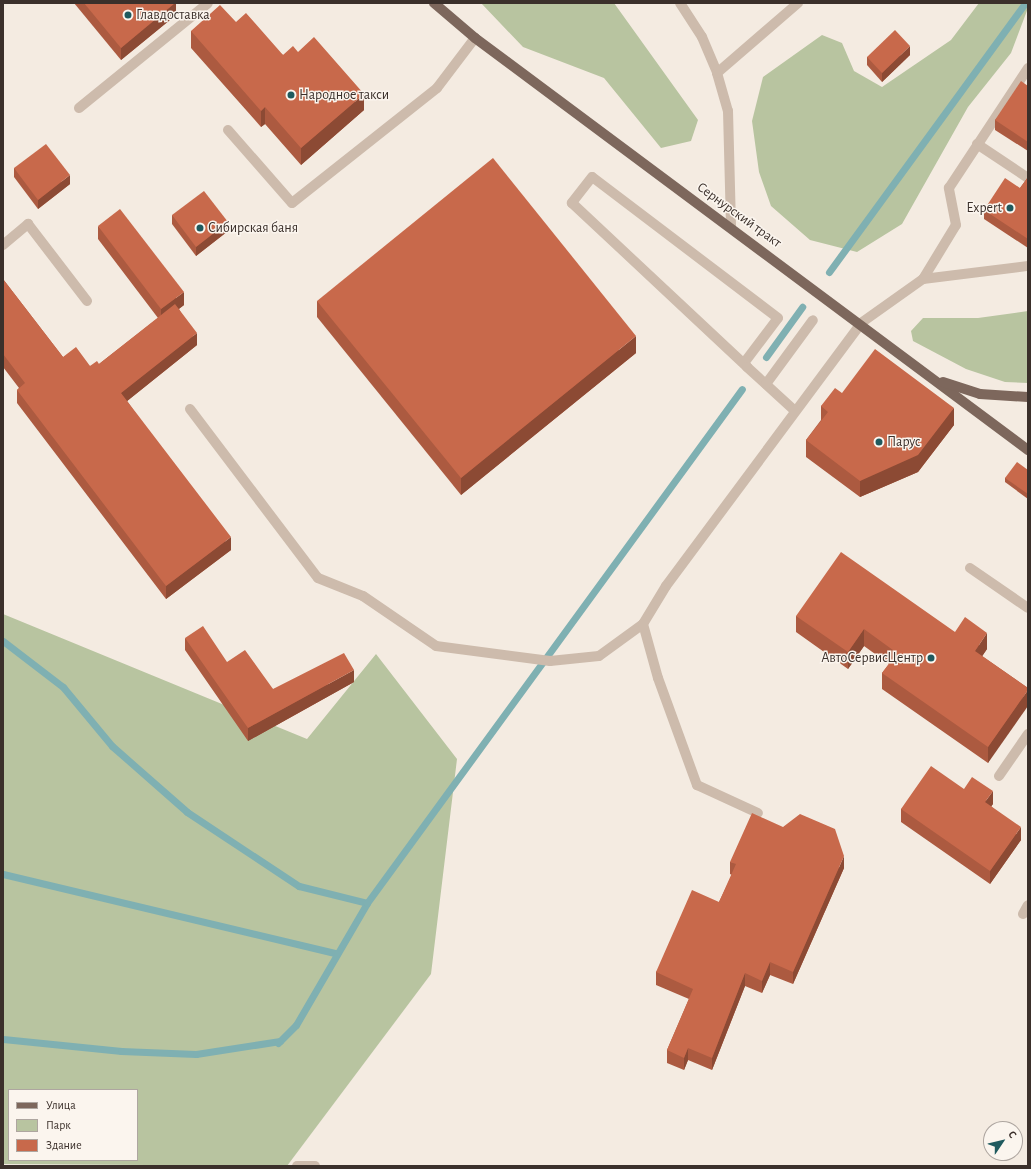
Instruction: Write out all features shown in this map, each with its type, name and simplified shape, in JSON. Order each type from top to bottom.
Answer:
[{"type":"main road","name":"Сернурский тракт","points":[[434,3],[475,38],[861,323],[1028,450]]},
{"type":"main road","points":[[935,380],[980,394],[1028,397]]},
{"type":"street","points":[[79,108],[208,3]]},
{"type":"street","points":[[680,3],[702,37],[718,73],[730,139],[731,227]]},
{"type":"street","points":[[718,73],[798,3]]},
{"type":"street","points":[[228,130],[292,203],[437,88],[475,38]]},
{"type":"street","points":[[190,409],[318,578],[363,596],[436,646],[550,661],[599,656],[643,624],[666,586],[861,323],[923,279],[956,225],[950,188],[977,144],[1028,68]]},
{"type":"street","points":[[977,144],[1028,178]]},
{"type":"street","points":[[744,363],[778,318],[592,177],[572,202],[766,384],[796,411]]},
{"type":"street","points":[[3,245],[28,224],[87,301]]},
{"type":"street","points":[[923,279],[1028,266]]},
{"type":"street","points":[[766,384],[813,320]]},
{"type":"street","points":[[970,568],[1028,608]]},
{"type":"street","points":[[643,624],[658,678],[697,785],[758,814]]},
{"type":"street","points":[[999,776],[1028,734]]},
{"type":"street","points":[[297,1165],[315,1166]]},
{"type":"green space","points":[[481,3],[614,3],[698,120],[691,141],[661,148],[604,78],[523,47]]},
{"type":"green space","points":[[979,3],[1028,3],[1028,8],[1011,53],[968,107],[902,224],[857,252],[810,240],[771,206],[759,172],[752,121],[763,77],[822,35],[842,43],[854,71],[882,87],[951,40]]},
{"type":"green space","points":[[1028,311],[1028,383],[1005,382],[966,369],[913,341],[911,331],[923,318],[978,318]]},
{"type":"green space","points":[[3,614],[307,739],[376,654],[457,759],[431,974],[287,1166],[3,1164]]},
{"type":"building","points":[[84,3],[175,3],[121,48]]},
{"type":"building","name":"Народное такси","points":[[220,5],[236,22],[246,13],[283,55],[293,46],[298,52],[314,37],[364,94],[301,148],[265,107],[261,111],[191,31]]},
{"type":"building","points":[[895,30],[910,46],[882,73],[867,57]]},
{"type":"building","points":[[1021,81],[1028,86],[1028,142],[995,120]]},
{"type":"building","points":[[46,144],[70,175],[38,200],[14,168]]},
{"type":"building","points":[[493,158],[636,336],[461,478],[317,301]]},
{"type":"building","name":"Expert","points":[[1028,177],[1028,239],[984,210],[1005,178],[1020,188]]},
{"type":"building","name":"Сибирская баня","points":[[204,191],[228,222],[196,247],[172,215]]},
{"type":"building","points":[[120,209],[184,292],[161,309],[98,226]]},
{"type":"building","points":[[3,279],[63,357],[76,347],[90,366],[97,361],[99,364],[175,304],[197,333],[121,393],[231,537],[166,586],[17,390],[25,383],[3,354]]},
{"type":"building","name":"Парус","points":[[875,349],[954,408],[918,455],[860,481],[806,440],[828,412],[821,406],[835,388],[842,393]]},
{"type":"building","points":[[1017,462],[1028,470],[1028,494],[1005,478]]},
{"type":"building","name":"АвтоСервисЦентр","points":[[841,552],[955,632],[965,617],[987,633],[975,651],[1028,688],[988,747],[882,673],[897,653],[864,629],[848,652],[796,616]]},
{"type":"building","points":[[203,626],[227,662],[245,650],[273,689],[344,653],[354,670],[248,728],[185,638]]},
{"type":"building","points":[[931,766],[964,789],[972,777],[993,791],[985,802],[1021,827],[990,871],[901,809]]},
{"type":"building","points":[[752,813],[783,827],[800,814],[835,829],[844,856],[793,972],[770,962],[762,981],[745,973],[712,1058],[688,1048],[684,1058],[667,1050],[693,989],[656,972],[692,890],[719,902],[736,864],[730,862]]},
{"type":"waterway","points":[[829,272],[1025,3]]},
{"type":"waterway","points":[[766,357],[802,307]]},
{"type":"waterway","points":[[278,1043],[296,1025],[367,903],[742,389]]},
{"type":"waterway","points":[[3,641],[63,687],[112,746],[187,812],[299,886],[367,903]]},
{"type":"waterway","points":[[3,874],[335,953]]},
{"type":"waterway","points":[[3,1039],[121,1051],[196,1054],[280,1041]]},
{"type":"place","name":"Главдоставка","points":[[128,15]]},
{"type":"place","name":"Народное такси","points":[[291,95]]},
{"type":"place","name":"Expert","points":[[1010,208]]},
{"type":"place","name":"Сибирская баня","points":[[200,228]]},
{"type":"place","name":"Парус","points":[[879,442]]},
{"type":"place","name":"АвтоСервисЦентр","points":[[931,658]]}]
